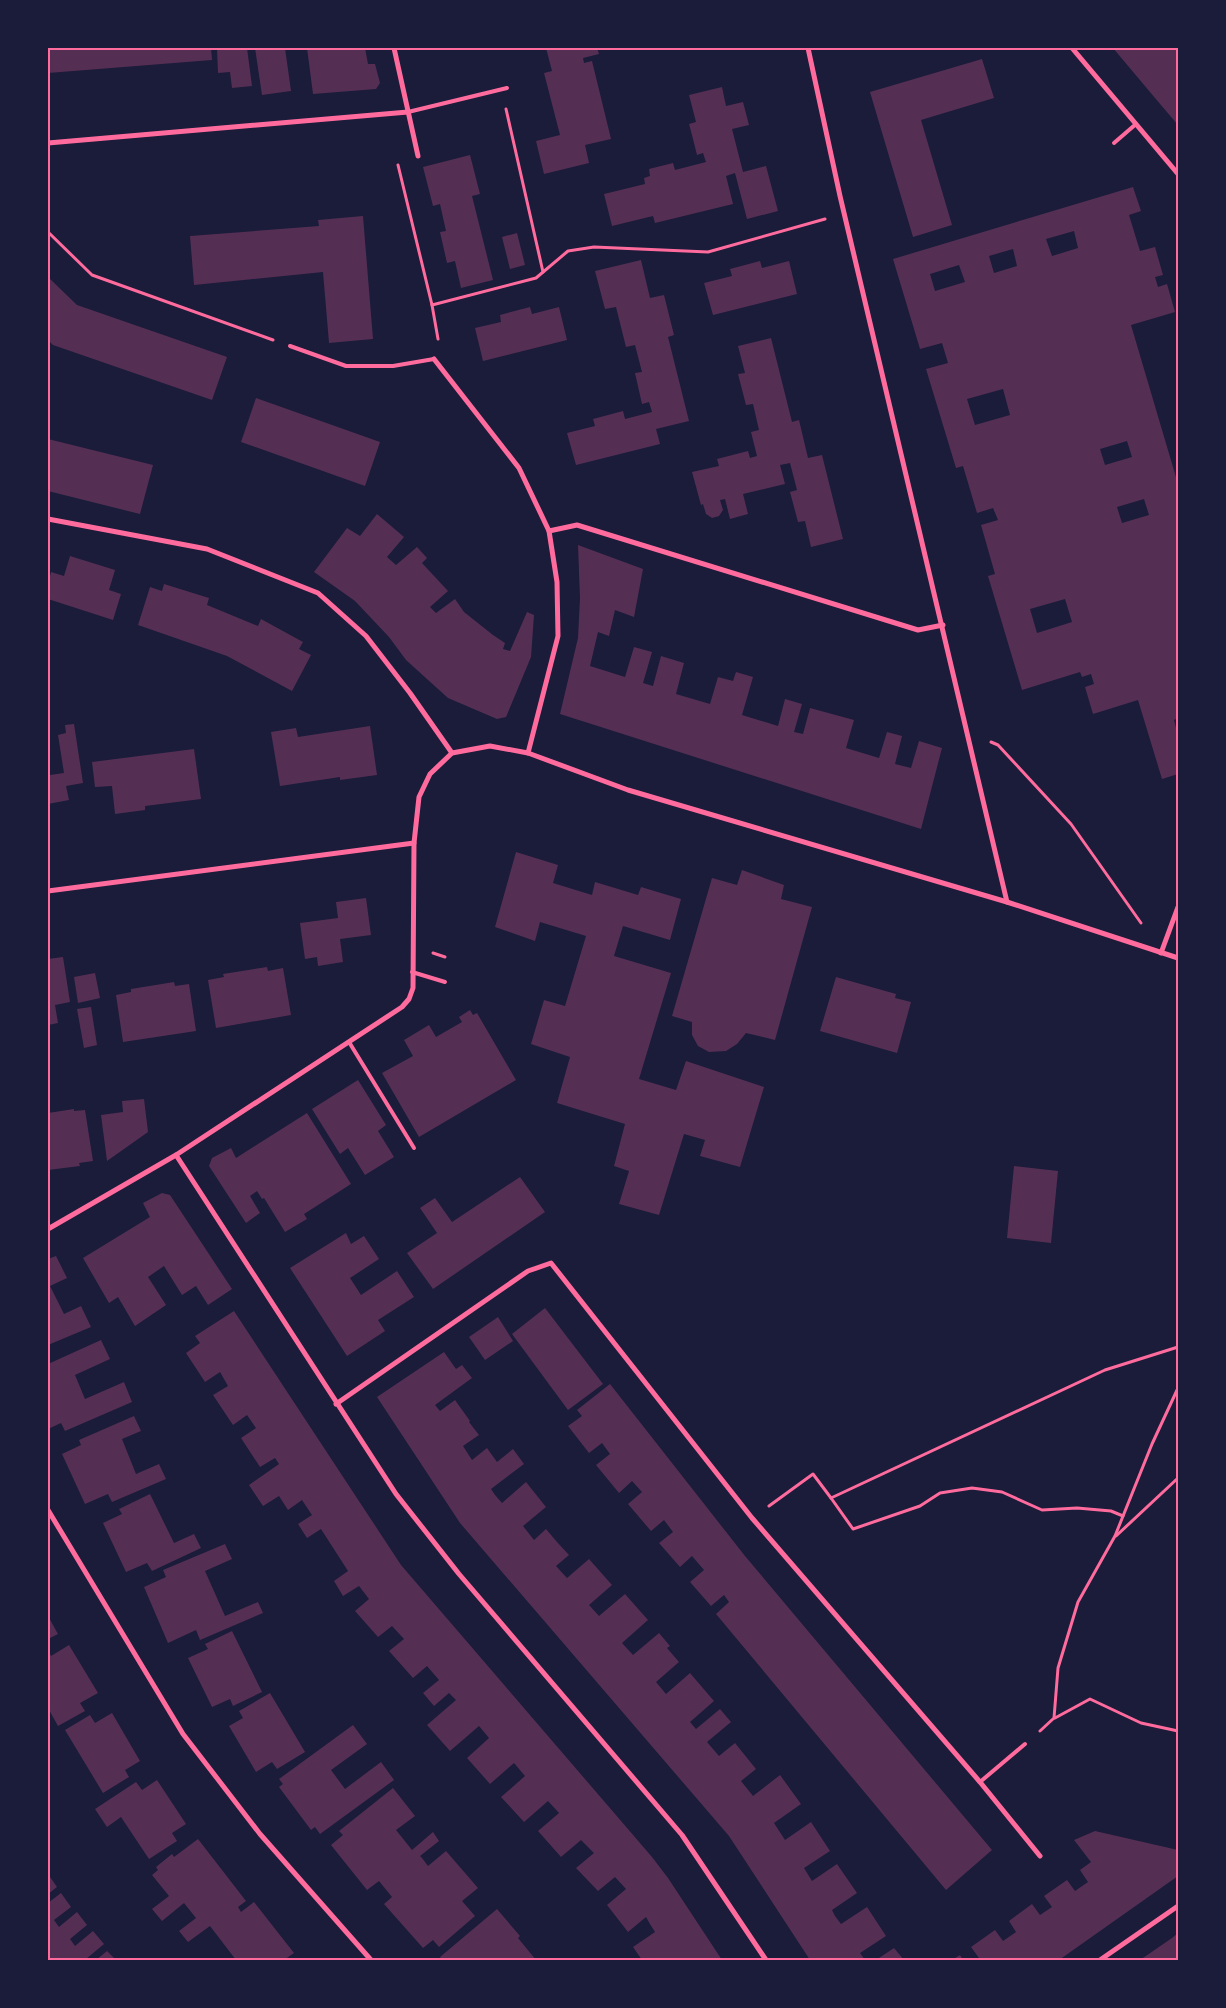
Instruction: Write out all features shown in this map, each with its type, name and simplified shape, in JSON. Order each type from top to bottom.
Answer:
[{"type":"street","points":[[394,48],[418,156]]},
{"type":"street","points":[[808,48],[840,196],[1007,902]]},
{"type":"street","points":[[1072,48],[1178,174]]},
{"type":"street","points":[[48,142],[408,112]]},
{"type":"street","points":[[434,359],[519,468],[550,531],[557,582],[558,636],[528,753]]},
{"type":"street","points":[[48,519],[207,549],[318,593],[366,636],[410,693],[452,753]]},
{"type":"street","points":[[550,531],[577,525],[918,630],[943,625]]},
{"type":"street","points":[[48,1229],[176,1155],[402,1007],[409,999],[413,988],[414,843],[419,797],[430,774],[452,753],[490,746],[528,753],[628,790],[1007,902],[1178,958]]},
{"type":"street","points":[[48,892],[414,843]]},
{"type":"street","points":[[1161,952],[1178,907]]},
{"type":"street","points":[[176,1155],[396,1494],[454,1567],[682,1835],[766,1960]]},
{"type":"street","points":[[336,1404],[528,1271],[551,1263],[752,1518],[980,1782],[1040,1856]]},
{"type":"street","points":[[48,1510],[183,1734],[260,1834],[371,1960]]},
{"type":"street","points":[[1100,1960],[1178,1906]]},
{"type":"lane","points":[[408,112],[507,88]]},
{"type":"lane","points":[[1114,143],[1136,124]]},
{"type":"lane","points":[[290,346],[346,366],[393,366],[434,359]]},
{"type":"lane","points":[[412,972],[445,982]]},
{"type":"lane","points":[[349,1042],[414,1148]]},
{"type":"lane","points":[[980,1782],[1025,1744]]},
{"type":"path","points":[[502,89],[543,272]]},
{"type":"path","points":[[418,156],[398,166],[438,335],[434,359]]},
{"type":"path","points":[[432,305],[536,278],[568,251],[594,248],[708,252],[825,219],[821,202],[840,196]]},
{"type":"path","points":[[48,232],[92,275],[290,346]]},
{"type":"path","points":[[998,745],[1071,824],[1131,908]]},
{"type":"path","points":[[830,1498],[1105,1370],[1178,1347]]},
{"type":"path","points":[[1054,1718],[1058,1668],[1078,1602],[1115,1536],[1178,1388]]},
{"type":"path","points":[[752,1518],[813,1474],[853,1529],[920,1506],[940,1493],[972,1488],[1002,1492],[1042,1510],[1076,1508],[1111,1510],[1123,1516]]},
{"type":"path","points":[[1115,1536],[1178,1478]]},
{"type":"path","points":[[1025,1744],[1054,1718],[1090,1699],[1141,1723],[1178,1731]]},
{"type":"building","points":[[48,48],[211,48],[212,60],[48,73]]},
{"type":"building","points":[[217,48],[247,48],[252,86],[232,88],[230,72],[218,73]]},
{"type":"building","points":[[255,48],[285,48],[291,91],[262,95]]},
{"type":"building","points":[[307,48],[365,48],[368,64],[375,64],[380,83],[376,89],[313,94]]},
{"type":"building","points":[[546,48],[597,48],[599,54],[583,58],[584,63],[592,61],[611,139],[585,145],[589,163],[544,174],[536,141],[560,135],[544,73],[552,71]]},
{"type":"building","points":[[1113,48],[1178,48],[1178,125],[1155,98]]},
{"type":"building","points":[[982,59],[994,98],[921,120],[952,225],[913,237],[870,92]]},
{"type":"building","points":[[722,87],[726,106],[743,102],[749,125],[732,129],[743,172],[766,166],[778,211],[747,219],[735,173],[726,176],[733,204],[655,223],[653,216],[612,226],[604,194],[645,184],[644,178],[650,176],[649,169],[673,163],[675,170],[706,162],[703,153],[697,155],[689,124],[696,122],[689,95]]},
{"type":"building","points":[[470,155],[480,194],[472,196],[493,280],[461,288],[455,261],[447,263],[440,232],[446,231],[440,204],[433,206],[423,167]]},
{"type":"building","points":[[1133,187],[1141,211],[1129,215],[1140,251],[1155,247],[1163,275],[1155,277],[1158,287],[1167,284],[1175,312],[1131,325],[1178,484],[1178,718],[1174,720],[1178,736],[1178,774],[1162,779],[1138,700],[1093,714],[1085,687],[1094,684],[1091,674],[1082,677],[1080,672],[1022,690],[988,576],[995,574],[981,525],[998,520],[993,508],[977,513],[963,466],[956,468],[926,369],[948,363],[942,343],[920,349],[893,259]],"holes":[[[1074,231],[1078,248],[1052,256],[1046,239]],[[1013,249],[1017,266],[994,273],[989,256]],[[959,265],[965,282],[935,291],[930,274]],[[1003,389],[1010,415],[975,425],[967,399]],[[1127,441],[1132,457],[1105,465],[1100,449]],[[1144,499],[1149,515],[1122,523],[1117,507]],[[1065,599],[1072,622],[1037,633],[1030,609]]]},
{"type":"building","points":[[363,216],[373,339],[329,343],[323,272],[194,285],[190,236],[319,226],[318,220]]},
{"type":"building","points":[[517,233],[525,265],[510,269],[502,237]]},
{"type":"building","points":[[641,260],[650,298],[664,295],[674,335],[668,337],[689,421],[656,429],[660,444],[576,465],[567,433],[595,426],[593,419],[623,411],[625,419],[652,412],[649,402],[642,404],[635,373],[642,372],[635,345],[626,347],[616,307],[605,309],[595,271]]},
{"type":"building","points":[[760,261],[762,268],[789,261],[797,294],[713,315],[704,283],[732,276],[730,269]]},
{"type":"building","points":[[48,277],[77,305],[227,357],[212,400],[53,345],[48,340]]},
{"type":"building","points":[[530,307],[532,314],[559,307],[567,340],[483,361],[475,328],[501,322],[500,315]]},
{"type":"building","points":[[771,338],[792,422],[799,420],[808,458],[822,455],[843,539],[811,547],[805,521],[798,522],[790,492],[797,490],[790,463],[780,465],[785,484],[743,494],[748,514],[730,519],[725,499],[720,500],[723,510],[719,516],[712,518],[706,514],[703,504],[701,505],[692,472],[719,466],[717,459],[748,451],[750,458],[757,456],[751,432],[759,430],[753,404],[746,405],[738,374],[745,373],[738,346]]},
{"type":"building","points":[[256,398],[380,442],[365,486],[241,442]]},
{"type":"building","points":[[48,439],[153,465],[140,514],[48,491]]},
{"type":"building","points":[[377,514],[404,537],[387,557],[396,565],[417,547],[427,558],[422,563],[448,591],[430,607],[436,613],[455,599],[464,612],[505,643],[503,649],[510,651],[527,612],[534,615],[531,657],[506,717],[497,719],[448,698],[406,660],[389,637],[355,601],[314,572],[347,528],[360,536]]},
{"type":"building","points":[[578,545],[643,569],[634,617],[615,610],[609,636],[598,632],[590,666],[625,677],[634,647],[652,652],[643,683],[653,686],[661,656],[684,663],[676,694],[710,704],[718,677],[733,681],[736,672],[753,677],[742,715],[778,726],[785,699],[802,704],[794,732],[803,734],[810,708],[854,720],[846,748],[879,758],[887,732],[902,736],[895,764],[911,768],[919,741],[942,748],[921,829],[560,714],[578,638],[580,598]]},
{"type":"building","points":[[70,556],[115,570],[109,590],[121,594],[113,620],[48,599],[48,584],[51,572],[64,576]]},
{"type":"building","points":[[164,584],[209,598],[207,605],[258,626],[261,619],[303,642],[299,649],[311,655],[292,691],[227,656],[138,625],[150,587],[162,591]]},
{"type":"building","points":[[74,724],[83,783],[66,786],[69,800],[48,804],[48,765],[50,775],[64,773],[58,735],[66,733],[65,725]]},
{"type":"building","points":[[370,726],[377,775],[340,780],[340,777],[280,786],[271,732],[296,728],[298,737]]},
{"type":"building","points":[[194,749],[201,799],[145,806],[145,810],[115,814],[112,786],[95,787],[92,762]]},
{"type":"building","points":[[516,852],[558,865],[553,883],[592,895],[595,882],[638,895],[641,887],[681,899],[670,940],[623,926],[614,956],[671,973],[639,1079],[676,1090],[686,1061],[764,1087],[740,1167],[700,1156],[705,1140],[684,1134],[659,1215],[619,1204],[629,1171],[614,1166],[625,1124],[557,1103],[570,1057],[531,1044],[544,1000],[565,1006],[586,936],[540,922],[535,941],[495,927]]},
{"type":"building","points":[[742,870],[784,885],[781,899],[812,907],[775,1040],[746,1033],[737,1044],[726,1051],[709,1052],[698,1046],[692,1035],[692,1022],[672,1016],[712,878],[737,885]]},
{"type":"building","points":[[366,898],[371,935],[340,939],[343,962],[318,966],[317,957],[305,959],[300,923],[338,918],[336,902]]},
{"type":"building","points":[[63,957],[70,1002],[55,1005],[58,1023],[48,1025],[48,959]]},
{"type":"building","points":[[267,967],[268,971],[283,968],[291,1015],[216,1028],[208,980],[224,977],[223,974]]},
{"type":"building","points":[[95,973],[100,998],[78,1003],[74,977]]},
{"type":"building","points":[[836,977],[896,994],[895,998],[911,1002],[897,1053],[820,1031]]},
{"type":"building","points":[[174,982],[175,986],[189,984],[196,1031],[123,1042],[116,995],[131,992],[131,989]]},
{"type":"building","points":[[91,1007],[97,1045],[84,1048],[77,1009]]},
{"type":"building","points":[[470,1010],[473,1015],[477,1013],[516,1080],[419,1137],[382,1073],[413,1056],[404,1040],[429,1025],[436,1037],[462,1022],[459,1017]]},
{"type":"building","points":[[358,1080],[386,1125],[378,1131],[394,1157],[365,1175],[348,1148],[340,1154],[312,1109]]},
{"type":"building","points":[[144,1099],[148,1132],[107,1161],[101,1115],[123,1112],[122,1101]]},
{"type":"building","points":[[74,1109],[74,1111],[85,1110],[93,1161],[79,1163],[80,1166],[48,1170],[48,1126],[50,1125],[48,1113]]},
{"type":"building","points":[[307,1113],[351,1184],[304,1214],[307,1219],[285,1232],[264,1198],[262,1199],[257,1191],[250,1196],[260,1213],[246,1223],[209,1166],[212,1158],[231,1148],[236,1158]]},
{"type":"building","points":[[1014,1166],[1058,1171],[1051,1243],[1007,1238]]},
{"type":"building","points":[[520,1177],[545,1212],[433,1289],[407,1253],[437,1233],[420,1208],[435,1198],[452,1222]]},
{"type":"building","points":[[162,1193],[170,1195],[232,1289],[208,1305],[196,1286],[182,1295],[164,1266],[148,1277],[166,1305],[135,1326],[118,1297],[109,1303],[83,1258],[150,1217],[143,1203]]},
{"type":"building","points":[[346,1233],[351,1244],[364,1236],[379,1259],[350,1278],[361,1295],[397,1271],[414,1297],[378,1320],[385,1331],[347,1356],[290,1268]]},
{"type":"building","points":[[56,1256],[67,1278],[50,1286],[64,1314],[81,1306],[91,1327],[48,1345],[48,1259]]},
{"type":"building","points":[[545,1308],[603,1384],[568,1410],[512,1334]]},
{"type":"building","points":[[234,1311],[401,1565],[652,1857],[722,1960],[642,1960],[633,1947],[655,1932],[646,1917],[628,1932],[607,1905],[626,1889],[615,1877],[598,1891],[576,1868],[594,1853],[581,1840],[561,1857],[538,1831],[559,1813],[548,1801],[524,1822],[501,1797],[525,1776],[514,1763],[490,1784],[467,1758],[489,1738],[479,1726],[450,1751],[427,1725],[456,1700],[449,1693],[434,1706],[423,1693],[439,1680],[427,1666],[413,1678],[389,1651],[404,1639],[392,1626],[378,1637],[355,1611],[369,1599],[359,1586],[343,1596],[334,1581],[348,1571],[321,1529],[307,1538],[298,1524],[312,1515],[302,1500],[288,1510],[279,1496],[263,1506],[249,1485],[279,1464],[275,1458],[260,1467],[241,1438],[256,1428],[247,1415],[233,1425],[213,1395],[228,1386],[220,1372],[205,1382],[186,1353],[200,1343],[195,1336]]},
{"type":"building","points":[[498,1317],[513,1341],[485,1360],[469,1337]]},
{"type":"building","points":[[101,1340],[110,1359],[75,1375],[85,1399],[124,1382],[132,1402],[65,1431],[61,1423],[48,1429],[48,1364]]},
{"type":"building","points":[[444,1352],[456,1369],[462,1365],[472,1378],[435,1405],[440,1411],[455,1400],[470,1421],[479,1435],[463,1446],[472,1460],[487,1448],[497,1462],[513,1449],[524,1464],[491,1489],[495,1495],[502,1503],[526,1482],[546,1507],[523,1526],[534,1540],[546,1529],[569,1555],[556,1566],[567,1578],[589,1559],[612,1585],[589,1605],[599,1616],[625,1594],[648,1620],[622,1643],[633,1655],[659,1633],[670,1646],[667,1648],[679,1662],[656,1682],[666,1694],[690,1673],[714,1701],[690,1722],[696,1729],[720,1709],[731,1722],[707,1742],[719,1756],[735,1743],[756,1769],[741,1781],[753,1796],[780,1775],[801,1804],[774,1823],[785,1840],[811,1822],[830,1851],[804,1868],[812,1881],[837,1864],[857,1893],[832,1910],[835,1916],[841,1924],[867,1907],[886,1936],[860,1953],[865,1960],[810,1960],[729,1836],[460,1523],[377,1397]]},
{"type":"building","points":[[610,1384],[745,1556],[992,1850],[946,1890],[716,1614],[729,1602],[724,1595],[711,1606],[690,1582],[704,1570],[692,1556],[680,1567],[659,1543],[673,1532],[664,1520],[651,1531],[628,1504],[642,1492],[632,1481],[619,1493],[596,1465],[610,1454],[602,1443],[589,1453],[568,1426],[582,1416],[577,1410]]},
{"type":"building","points":[[134,1416],[141,1431],[122,1439],[136,1474],[159,1464],[166,1479],[112,1502],[108,1494],[85,1504],[62,1454],[81,1445],[79,1440]]},
{"type":"building","points":[[150,1494],[174,1543],[194,1534],[201,1548],[152,1571],[147,1563],[126,1572],[103,1523],[122,1514],[119,1509]]},
{"type":"building","points":[[225,1544],[232,1559],[205,1571],[225,1616],[258,1602],[263,1613],[200,1640],[196,1630],[168,1643],[144,1587],[166,1577],[163,1570]]},
{"type":"building","points":[[48,1616],[58,1634],[48,1639]]},
{"type":"building","points":[[232,1631],[262,1692],[233,1706],[230,1699],[212,1707],[188,1658],[208,1649],[205,1644]]},
{"type":"building","points":[[69,1645],[98,1693],[80,1703],[85,1711],[58,1726],[48,1708],[48,1650],[51,1656]]},
{"type":"building","points":[[270,1693],[305,1752],[277,1769],[272,1762],[256,1772],[229,1726],[243,1718],[239,1711]]},
{"type":"building","points":[[112,1713],[140,1761],[125,1770],[129,1777],[103,1793],[65,1730],[90,1715],[95,1723]]},
{"type":"building","points":[[353,1725],[367,1744],[331,1770],[345,1789],[381,1762],[394,1780],[320,1834],[315,1827],[311,1830],[279,1787],[283,1784],[279,1779]]},
{"type":"building","points":[[157,1780],[186,1824],[172,1833],[177,1841],[149,1859],[121,1817],[107,1827],[95,1809],[136,1782],[142,1790]]},
{"type":"building","points":[[393,1788],[415,1816],[396,1830],[412,1850],[433,1832],[439,1841],[420,1856],[428,1866],[446,1851],[478,1888],[462,1901],[475,1916],[439,1947],[433,1940],[423,1948],[384,1904],[392,1897],[379,1881],[367,1890],[331,1845],[343,1835],[339,1831]]},
{"type":"building","points":[[1095,1831],[1178,1850],[1178,1876],[1059,1960],[975,1960],[979,1958],[971,1947],[995,1930],[1003,1941],[1016,1932],[1009,1921],[1032,1904],[1040,1915],[1052,1907],[1044,1896],[1067,1880],[1075,1891],[1088,1882],[1080,1870],[1091,1862],[1074,1840]]},
{"type":"building","points":[[198,1839],[246,1901],[238,1907],[241,1912],[254,1902],[294,1953],[284,1960],[236,1960],[210,1926],[188,1942],[179,1931],[196,1918],[184,1903],[162,1921],[152,1909],[169,1896],[152,1875],[158,1870],[156,1867],[172,1854],[174,1857]]},
{"type":"building","points":[[48,1874],[57,1887],[48,1894]]},
{"type":"building","points":[[61,1893],[71,1907],[54,1920],[59,1927],[77,1912],[87,1925],[70,1939],[75,1946],[93,1931],[104,1944],[86,1959],[88,1960],[48,1960],[48,1903]]},
{"type":"building","points":[[497,1909],[520,1936],[518,1938],[536,1960],[442,1960],[440,1957]]},
{"type":"building","points":[[1178,1933],[1178,1960],[1140,1960],[1172,1938]]},
{"type":"building","points":[[894,1948],[904,1960],[876,1960]]},
{"type":"building","points":[[107,1951],[116,1960],[96,1960]]},
{"type":"building","points":[[960,1955],[963,1960],[952,1960]]}]
